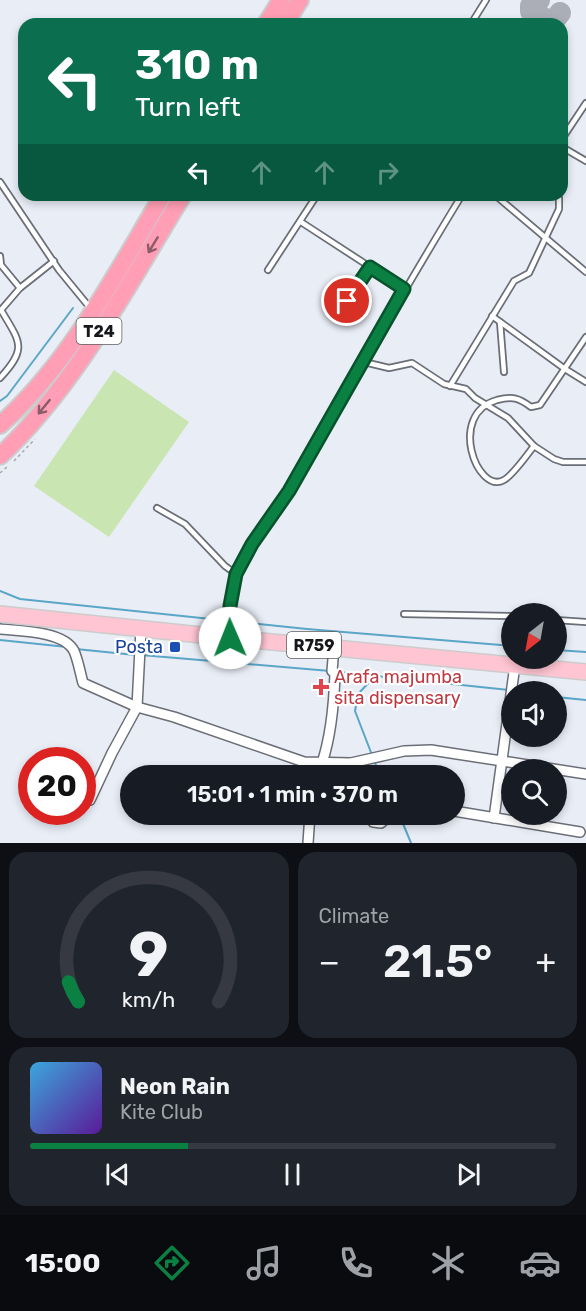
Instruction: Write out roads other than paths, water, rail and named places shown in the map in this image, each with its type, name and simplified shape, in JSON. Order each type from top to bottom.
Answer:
[{"type":"highway","points":[[270,18],[280,0]]},
{"type":"highway","points":[[289,18],[300,0]]},
{"type":"highway","name":"T24","points":[[0,425],[68,348],[159,201]]},
{"type":"highway","name":"T24","points":[[0,456],[15,442],[83,355],[179,201]]},
{"type":"main road","name":"R759","points":[[0,606],[41,619]]},
{"type":"main road","name":"R759","points":[[0,614],[501,664]]},
{"type":"main road","name":"R759","points":[[556,669],[586,672]]},
{"type":"street","points":[[0,629],[51,635],[66,640],[74,651],[83,682],[137,707],[174,717],[304,762],[351,763],[418,750],[501,760]]},
{"type":"street","points":[[96,787],[137,707],[141,629]]},
{"type":"street","points":[[323,763],[334,698],[335,673],[332,671],[334,647]]},
{"type":"street","points":[[503,759],[514,669]]},
{"type":"street","points":[[567,771],[586,774]]},
{"type":"street","points":[[494,818],[501,773]]},
{"type":"street","points":[[465,813],[580,832]]},
{"type":"street","points":[[308,843],[309,825]]},
{"type":"lane","points":[[475,18],[486,0]]},
{"type":"lane","points":[[568,130],[586,103]]},
{"type":"lane","points":[[568,150],[586,161]]},
{"type":"lane","points":[[0,182],[54,261],[93,311]]},
{"type":"lane","points":[[268,270],[313,201]]},
{"type":"lane","points":[[230,638],[230,606],[236,574],[252,544],[289,491],[404,289],[458,201]]},
{"type":"lane","points":[[502,201],[586,272]]},
{"type":"lane","points":[[450,386],[514,281],[529,273],[559,209],[559,201]]},
{"type":"lane","points":[[301,222],[404,289]]},
{"type":"lane","points":[[0,256],[0,268],[20,288]]},
{"type":"lane","points":[[0,378],[18,355],[19,346],[16,335],[0,310],[20,288],[54,261]]},
{"type":"lane","points":[[347,301],[370,267]]},
{"type":"lane","points":[[492,316],[586,382]]},
{"type":"lane","points":[[500,322],[504,372]]},
{"type":"lane","points":[[534,446],[505,480],[496,483],[482,475],[468,435],[473,420],[486,404],[509,397],[518,398],[531,407],[540,405],[586,337]]},
{"type":"lane","points":[[364,362],[389,368],[412,363],[444,384],[466,389],[475,398],[508,418],[534,446],[554,459],[563,462],[586,462]]},
{"type":"lane","points":[[157,508],[184,524],[225,566],[236,574]]},
{"type":"lane","points":[[404,614],[501,616]]},
{"type":"lane","points":[[567,621],[586,622]]},
{"type":"waterway","points":[[0,401],[7,396],[73,308]]},
{"type":"waterway","points":[[0,591],[20,599],[307,629],[501,645]]},
{"type":"waterway","points":[[0,640],[67,647]]},
{"type":"waterway","points":[[76,649],[135,655]]},
{"type":"waterway","points":[[567,651],[586,652]]},
{"type":"waterway","points":[[141,655],[330,671]]},
{"type":"waterway","points":[[338,672],[501,689]]},
{"type":"waterway","points":[[372,755],[355,711],[358,694],[375,676]]},
{"type":"waterway","points":[[567,698],[586,700]]},
{"type":"waterway","points":[[374,761],[376,765]]},
{"type":"waterway","points":[[404,825],[411,843]]},
{"type":"place","name":"Posta","points":[[175,647]]},
{"type":"place","name":"Arafa majumba sita dispensary","points":[[321,687]]}]
